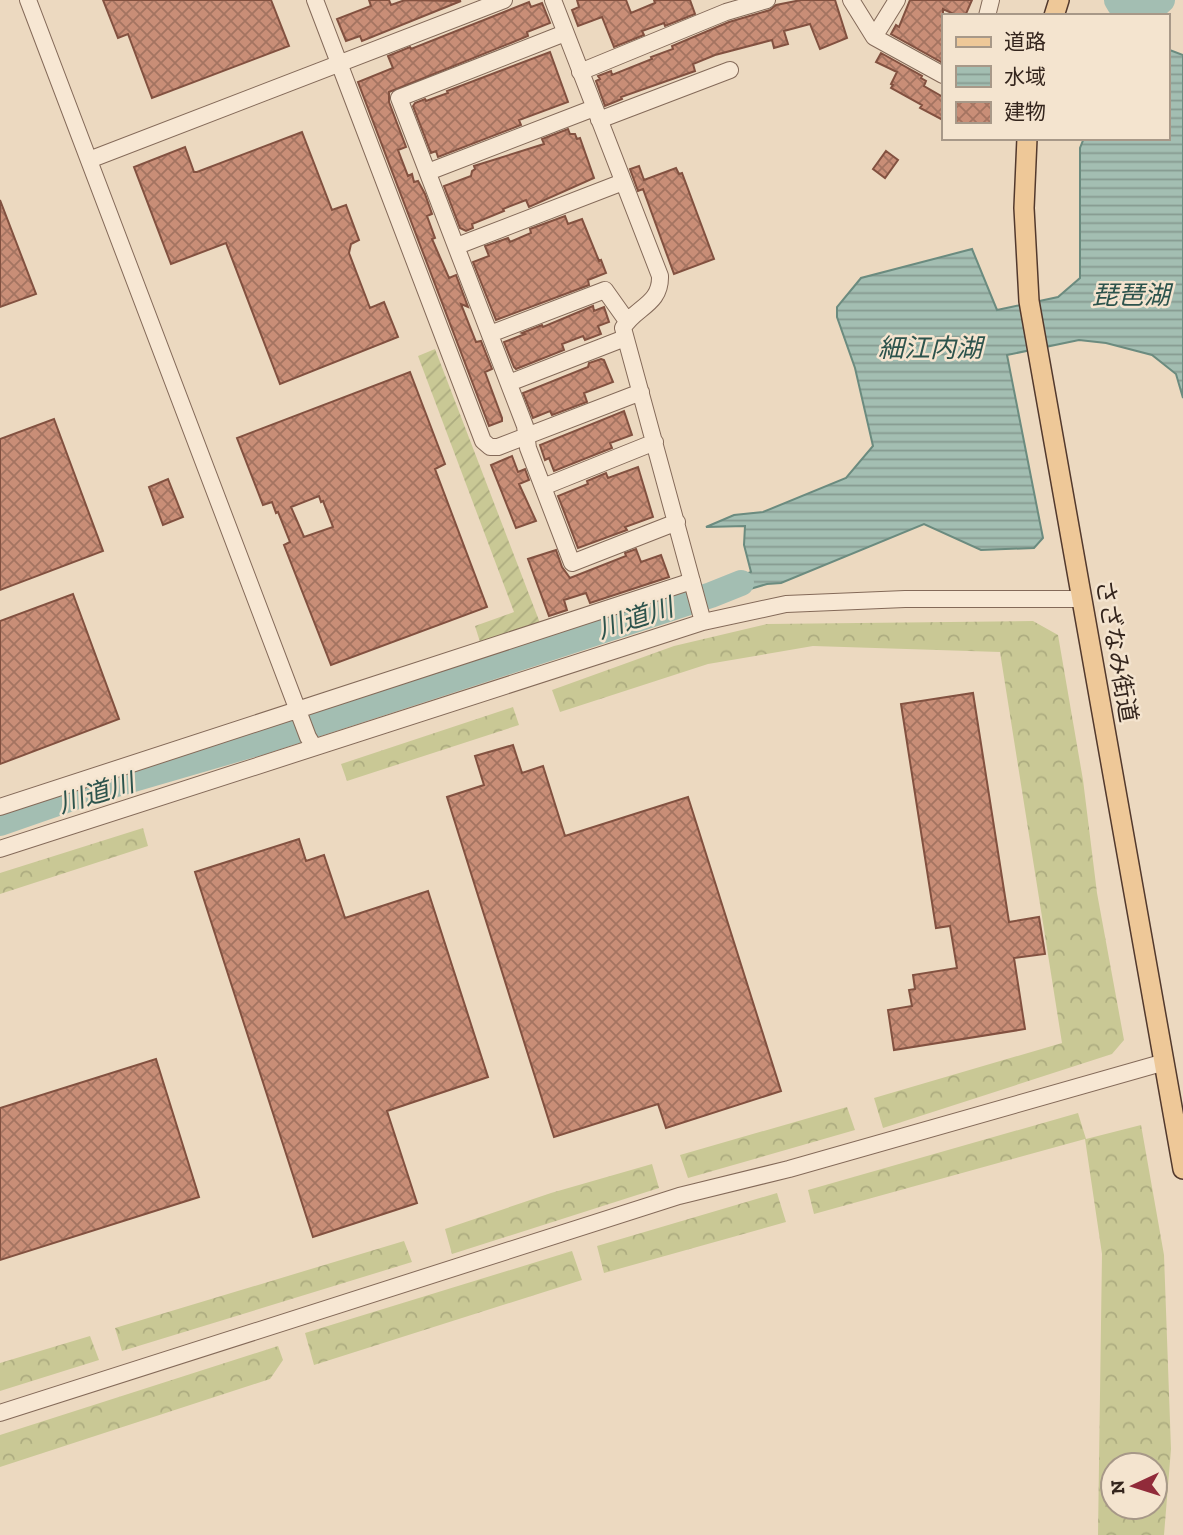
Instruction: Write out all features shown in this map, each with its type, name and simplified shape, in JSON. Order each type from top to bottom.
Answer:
[{"type":"main road","name":"さざなみ街道","points":[[1027,140],[1024,208],[1029,301],[1183,1170]]},
{"type":"street","points":[[28,0],[311,742]]},
{"type":"street","points":[[315,0],[483,441],[490,447],[498,447],[641,392]]},
{"type":"street","points":[[89,160],[504,0]]},
{"type":"street","points":[[509,383],[626,330],[655,297],[660,280],[553,0]]},
{"type":"street","points":[[580,72],[724,6],[766,0]]},
{"type":"street","points":[[851,0],[874,37],[942,74]]},
{"type":"street","points":[[874,37],[897,0]]},
{"type":"street","points":[[565,33],[399,98],[509,383],[527,437],[528,448],[572,563],[677,522]]},
{"type":"street","points":[[428,172],[730,70]]},
{"type":"street","points":[[457,246],[623,182]]},
{"type":"street","points":[[490,334],[605,290],[626,330],[701,616]]},
{"type":"street","points":[[543,487],[654,442]]},
{"type":"street","points":[[0,807],[693,584]]},
{"type":"street","points":[[0,849],[311,742],[701,616],[786,604],[905,599],[1083,599]]},
{"type":"street","points":[[0,1413],[667,1200],[789,1169],[1165,1062]]},
{"type":"green space","points":[[435,349],[540,623],[480,642],[475,626],[514,612],[418,356]]},
{"type":"green space","points":[[1033,621],[1058,635],[1083,780],[1097,893],[1124,1040],[1112,1054],[883,1128],[874,1098],[1062,1043],[1000,652],[813,646],[708,664],[560,712],[552,690],[674,646],[767,624]]},
{"type":"green space","points":[[513,707],[519,725],[347,781],[341,764]]},
{"type":"green space","points":[[143,828],[148,846],[0,894],[0,873]]},
{"type":"green space","points":[[847,1107],[855,1130],[688,1178],[680,1155]]},
{"type":"green space","points":[[1078,1113],[1086,1139],[1141,1125],[1164,1255],[1171,1449],[1169,1474],[1169,1451],[1099,1451],[1102,1254],[1085,1139],[814,1214],[808,1190]]},
{"type":"green space","points":[[652,1164],[659,1188],[452,1254],[445,1229],[551,1193]]},
{"type":"green space","points":[[777,1193],[786,1222],[604,1273],[597,1246]]},
{"type":"green space","points":[[404,1241],[412,1262],[122,1351],[115,1328]]},
{"type":"green space","points":[[572,1251],[582,1280],[314,1365],[305,1333]]},
{"type":"green space","points":[[90,1336],[99,1360],[0,1391],[0,1363]]},
{"type":"green space","points":[[278,1346],[283,1360],[270,1379],[0,1467],[0,1435]]},
{"type":"green space","points":[[1099,1465],[1099,1521],[1165,1521],[1164,1535],[1098,1535]]},
{"type":"water","name":"細江内湖","points":[[1169,50],[1183,55],[1183,398],[1176,374],[1152,355],[1106,343],[1079,340],[1007,355],[1043,538],[1034,548],[981,550],[924,524],[781,583],[767,584],[709,601],[705,590],[751,572],[744,545],[745,526],[706,527],[734,515],[763,512],[846,478],[873,446],[855,368],[837,317],[837,307],[861,278],[972,249],[997,310],[1058,297],[1080,278],[1080,148],[1083,140],[1169,140]]},
{"type":"building","points":[[103,0],[271,0],[289,46],[152,98],[128,34],[118,38]]},
{"type":"building","points":[[369,0],[389,0],[391,5],[405,0],[461,1],[362,41],[360,36],[346,41],[337,19],[371,6]]},
{"type":"building","points":[[577,0],[626,0],[631,13],[655,3],[654,0],[690,0],[695,14],[665,26],[664,23],[642,31],[644,35],[614,47],[602,17],[578,26],[572,10],[579,7]]},
{"type":"building","points":[[801,0],[835,0],[847,38],[820,49],[810,24],[784,31],[788,44],[774,48],[772,40],[715,55],[693,64],[695,71],[621,97],[622,99],[605,106],[596,81],[600,79],[598,76],[611,71],[612,75],[652,59],[651,57],[673,49],[672,46],[729,22],[770,10],[776,5]]},
{"type":"building","points":[[910,0],[972,0],[966,14],[954,14],[943,9],[942,62],[891,34],[896,25],[899,27]]},
{"type":"building","points":[[529,2],[531,7],[542,3],[550,23],[527,32],[528,36],[389,92],[389,102],[406,147],[398,150],[408,176],[412,174],[414,182],[418,181],[425,194],[432,214],[427,216],[435,238],[432,239],[449,278],[456,275],[468,307],[461,304],[476,342],[481,341],[492,369],[485,372],[502,421],[489,426],[358,82],[393,68],[388,56]]},
{"type":"building","points":[[550,52],[568,102],[519,120],[521,125],[438,157],[436,151],[431,153],[413,106],[415,103],[448,93],[447,91]]},
{"type":"building","points":[[881,53],[922,76],[926,81],[924,86],[942,96],[942,119],[891,88],[897,72],[876,62]]},
{"type":"building","points":[[568,129],[570,134],[580,138],[594,178],[529,207],[526,200],[503,209],[504,211],[472,224],[473,228],[466,231],[460,228],[444,186],[471,176],[474,166],[544,144],[542,139]]},
{"type":"building","points":[[302,132],[332,210],[346,205],[359,240],[351,244],[349,253],[370,308],[384,302],[398,337],[280,384],[226,243],[171,264],[134,167],[185,147],[194,172],[197,172]]},
{"type":"building","points":[[886,151],[898,160],[885,178],[873,169]]},
{"type":"building","points":[[639,166],[644,180],[676,168],[679,174],[682,173],[714,259],[674,274],[643,189],[638,191],[630,169]]},
{"type":"building","points":[[0,200],[36,294],[0,307]]},
{"type":"building","points":[[565,216],[568,224],[582,219],[606,273],[588,280],[589,285],[496,320],[473,262],[489,256],[485,246],[508,238],[510,242],[531,233],[530,229]]},
{"type":"building","points":[[593,306],[594,311],[604,307],[609,322],[598,326],[601,334],[585,340],[583,336],[562,344],[564,350],[516,369],[514,367],[504,342]]},
{"type":"building","points":[[604,360],[613,382],[584,393],[587,402],[552,415],[550,411],[533,418],[523,393],[588,367],[589,363]]},
{"type":"building","points":[[410,372],[445,464],[435,469],[487,607],[331,665],[284,545],[290,542],[278,512],[276,513],[272,502],[263,505],[237,438]],"holes":[[[319,496],[321,502],[323,501],[333,527],[304,537],[291,507]]]},
{"type":"building","points":[[624,411],[632,435],[610,443],[612,448],[554,471],[549,458],[545,460],[540,445]]},
{"type":"building","points":[[54,419],[103,551],[0,590],[0,439]]},
{"type":"building","points":[[512,456],[518,472],[525,469],[529,480],[519,484],[536,521],[516,528],[491,465]]},
{"type":"building","points":[[638,467],[653,517],[578,548],[558,496],[588,484],[587,481],[606,473],[608,478]]},
{"type":"building","points":[[168,479],[183,517],[163,525],[149,487]]},
{"type":"building","points":[[636,549],[641,562],[661,555],[669,577],[590,603],[586,593],[564,600],[567,610],[549,616],[528,559],[556,550],[562,567],[570,578],[626,556],[625,553]]},
{"type":"building","points":[[73,594],[119,719],[0,764],[0,621]]},
{"type":"building","points":[[973,693],[1009,922],[1039,917],[1045,954],[1014,958],[1025,1029],[894,1050],[888,1010],[912,1006],[909,990],[915,989],[913,975],[957,968],[950,926],[936,928],[901,704]]},
{"type":"building","points":[[513,745],[522,773],[543,766],[565,836],[688,797],[781,1091],[666,1128],[658,1104],[554,1137],[447,797],[484,785],[475,756]]},
{"type":"building","points":[[299,839],[306,861],[324,855],[345,918],[428,891],[488,1077],[387,1111],[417,1203],[313,1237],[195,872]]},
{"type":"building","points":[[156,1059],[199,1197],[0,1260],[0,1108]]},
{"type":"waterway","points":[[1117,0],[1120,5],[1148,13],[1162,0]]},
{"type":"waterway","name":"川道川","points":[[0,823],[92,791],[264,741],[741,583]]},
{"type":"water label","name":"琵琶湖","points":[[1131,295]]}]
